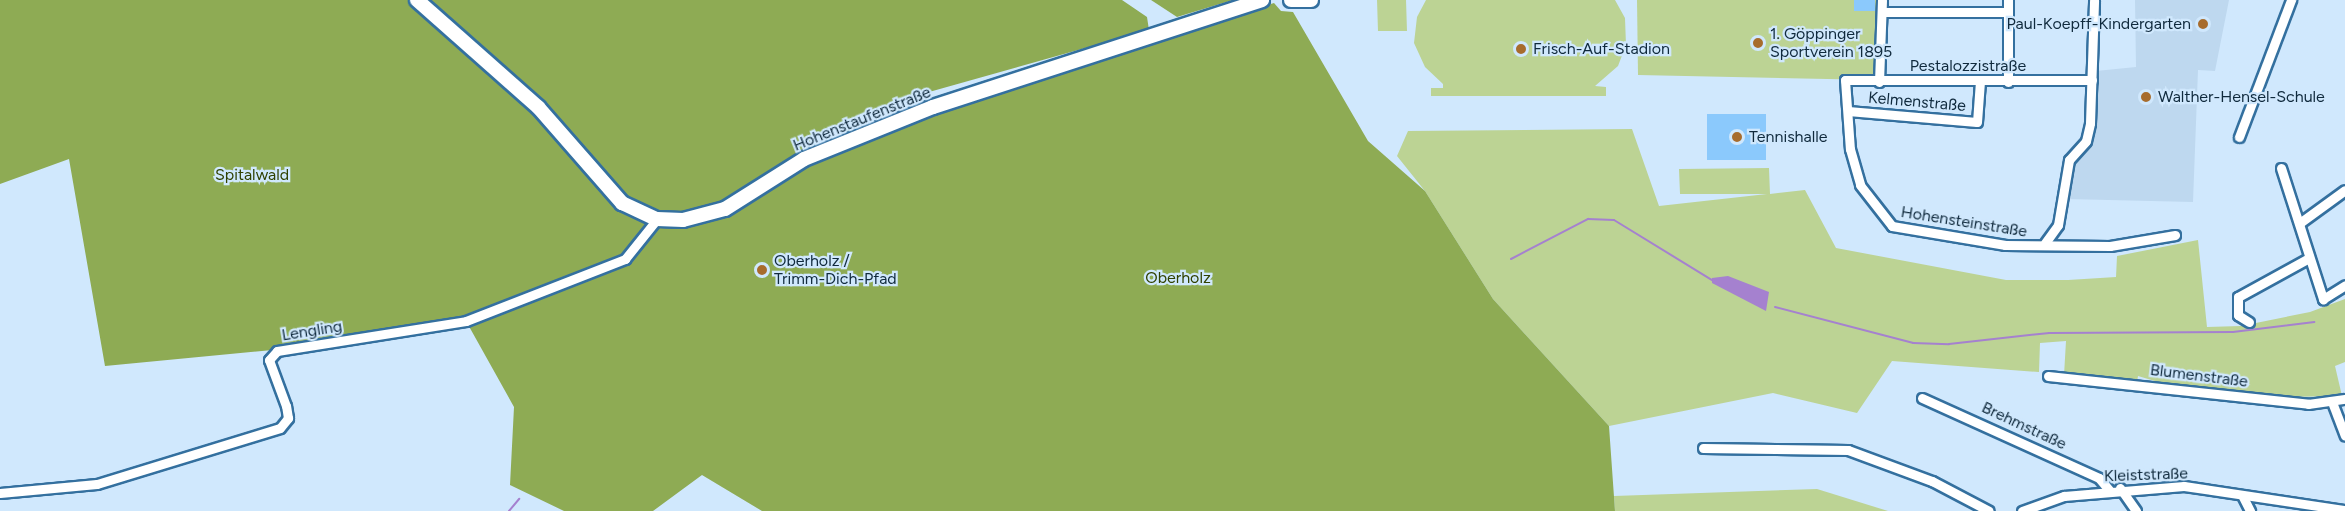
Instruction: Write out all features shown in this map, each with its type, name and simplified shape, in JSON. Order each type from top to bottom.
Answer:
[{"type":"main road","name":"Hohenstaufenstraße","points":[[417,0],[524,93],[622,203],[657,219],[703,217],[734,204],[804,159],[933,107],[1262,0]]},
{"type":"main road","points":[[1292,0],[1311,0]]},
{"type":"street","points":[[1879,82],[1882,0]]},
{"type":"street","points":[[2008,0],[2008,82]]},
{"type":"street","name":"Hohensteinstraße","points":[[1845,80],[1850,149],[1860,185],[1892,226],[2032,248],[2045,243],[2058,225],[2069,160],[2086,141],[2092,80],[2094,0]]},
{"type":"street","points":[[2239,137],[2290,0]]},
{"type":"street","points":[[1882,12],[2007,12]]},
{"type":"street","name":"Pestalozzistraße","points":[[1845,80],[2008,82],[2092,80]]},
{"type":"street","name":"Kelmenstraße","points":[[1848,111],[1977,122],[1980,81]]},
{"type":"street","points":[[2281,168],[2301,222],[2309,258],[2324,299],[2345,285]]},
{"type":"street","points":[[2301,222],[2345,190]]},
{"type":"street","name":"Lengling","points":[[0,493],[97,484],[280,428],[288,418],[286,406],[269,360],[277,351],[477,318],[625,259],[657,219]]},
{"type":"street","name":"Hohensteinstraße","points":[[2045,243],[2065,248],[2110,246],[2175,235]]},
{"type":"street","points":[[2249,322],[2238,315],[2238,297],[2309,258]]},
{"type":"street","name":"Blumenstraße","points":[[2048,376],[2298,403],[2332,402],[2345,399]]},
{"type":"street","name":"Brehmstraße","points":[[1922,398],[2091,474],[2109,490]]},
{"type":"street","points":[[2332,402],[2345,436]]},
{"type":"street","points":[[1703,448],[1848,450],[1932,481],[1989,511]]},
{"type":"street","name":"Kleiststraße","points":[[2022,511],[2064,496],[2120,488],[2184,486],[2243,497],[2345,510]]},
{"type":"street","points":[[2120,488],[2136,511]]},
{"type":"street","points":[[2243,497],[2250,511]]},
{"type":"shaded area","name":"Walther-Hensel-Schule","points":[[2135,0],[2229,0],[2215,71],[2198,70],[2193,202],[2066,199],[2072,162],[2089,143],[2096,71],[2136,67]]},
{"type":"shaded area","points":[[1728,276],[1769,292],[1766,311],[1712,283],[1712,278]]},
{"type":"green space","points":[[0,0],[1122,0],[1147,17],[1149,30],[922,94],[801,155],[723,206],[681,215],[657,214],[654,223],[679,226],[726,214],[817,157],[940,109],[1274,3],[1281,11],[1293,12],[1368,141],[1425,191],[1493,299],[1609,426],[1615,511],[762,511],[702,475],[653,511],[564,511],[510,485],[514,407],[466,321],[388,339],[105,366],[69,159],[0,184]]},
{"type":"green space","points":[[1151,0],[1233,0],[1177,17]]},
{"type":"green space","points":[[1377,0],[1406,0],[1407,31],[1378,31]]},
{"type":"green space","name":"Frisch-Auf-Stadion","points":[[1426,0],[1615,0],[1625,18],[1626,45],[1618,66],[1595,86],[1606,87],[1606,96],[1431,96],[1431,88],[1443,88],[1443,84],[1425,67],[1414,43],[1417,17]]},
{"type":"green space","name":"1. Göppinger Sportverein 1895","points":[[1637,0],[1879,0],[1877,80],[1638,75]]},
{"type":"green space","points":[[1632,129],[1659,206],[1767,194],[1680,194],[1679,169],[1769,168],[1770,194],[1805,190],[1836,248],[2006,280],[2068,280],[2116,277],[2117,256],[2198,240],[2207,327],[2241,326],[2310,312],[2345,299],[2345,362],[2335,366],[2342,396],[2283,397],[2165,384],[2138,376],[2137,382],[2064,375],[2066,341],[2040,343],[2039,372],[1892,361],[1857,413],[1773,393],[1609,426],[1493,299],[1425,191],[1397,156],[1408,131]]},
{"type":"green space","points":[[1817,489],[1888,511],[1615,511],[1614,496]]},
{"type":"building","points":[[1854,0],[1875,0],[1875,11],[1854,11]]},
{"type":"building","name":"Tennishalle","points":[[1707,114],[1766,114],[1766,160],[1707,160]]},
{"type":"waterway","points":[[1511,259],[1588,219],[1614,220],[1712,280]]},
{"type":"waterway","points":[[1775,307],[1913,343],[1949,344],[2049,333],[2233,332],[2314,322]]},
{"type":"waterway","points":[[509,511],[519,499]]},
{"type":"place","name":"Paul-Koepff-Kindergarten","points":[[2203,24]]},
{"type":"place","name":"1. Göppinger Sportverein 1895","points":[[1758,43]]},
{"type":"place","name":"Frisch-Auf-Stadion","points":[[1521,49]]},
{"type":"place","name":"Walther-Hensel-Schule","points":[[2146,97]]},
{"type":"place","name":"Tennishalle","points":[[1737,137]]},
{"type":"place","name":"Oberholz / Trimm-Dich-Pfad","points":[[762,270]]},
{"type":"park label","name":"Spitalwald","points":[[252,175]]},
{"type":"park label","name":"Oberholz","points":[[1178,278]]}]
